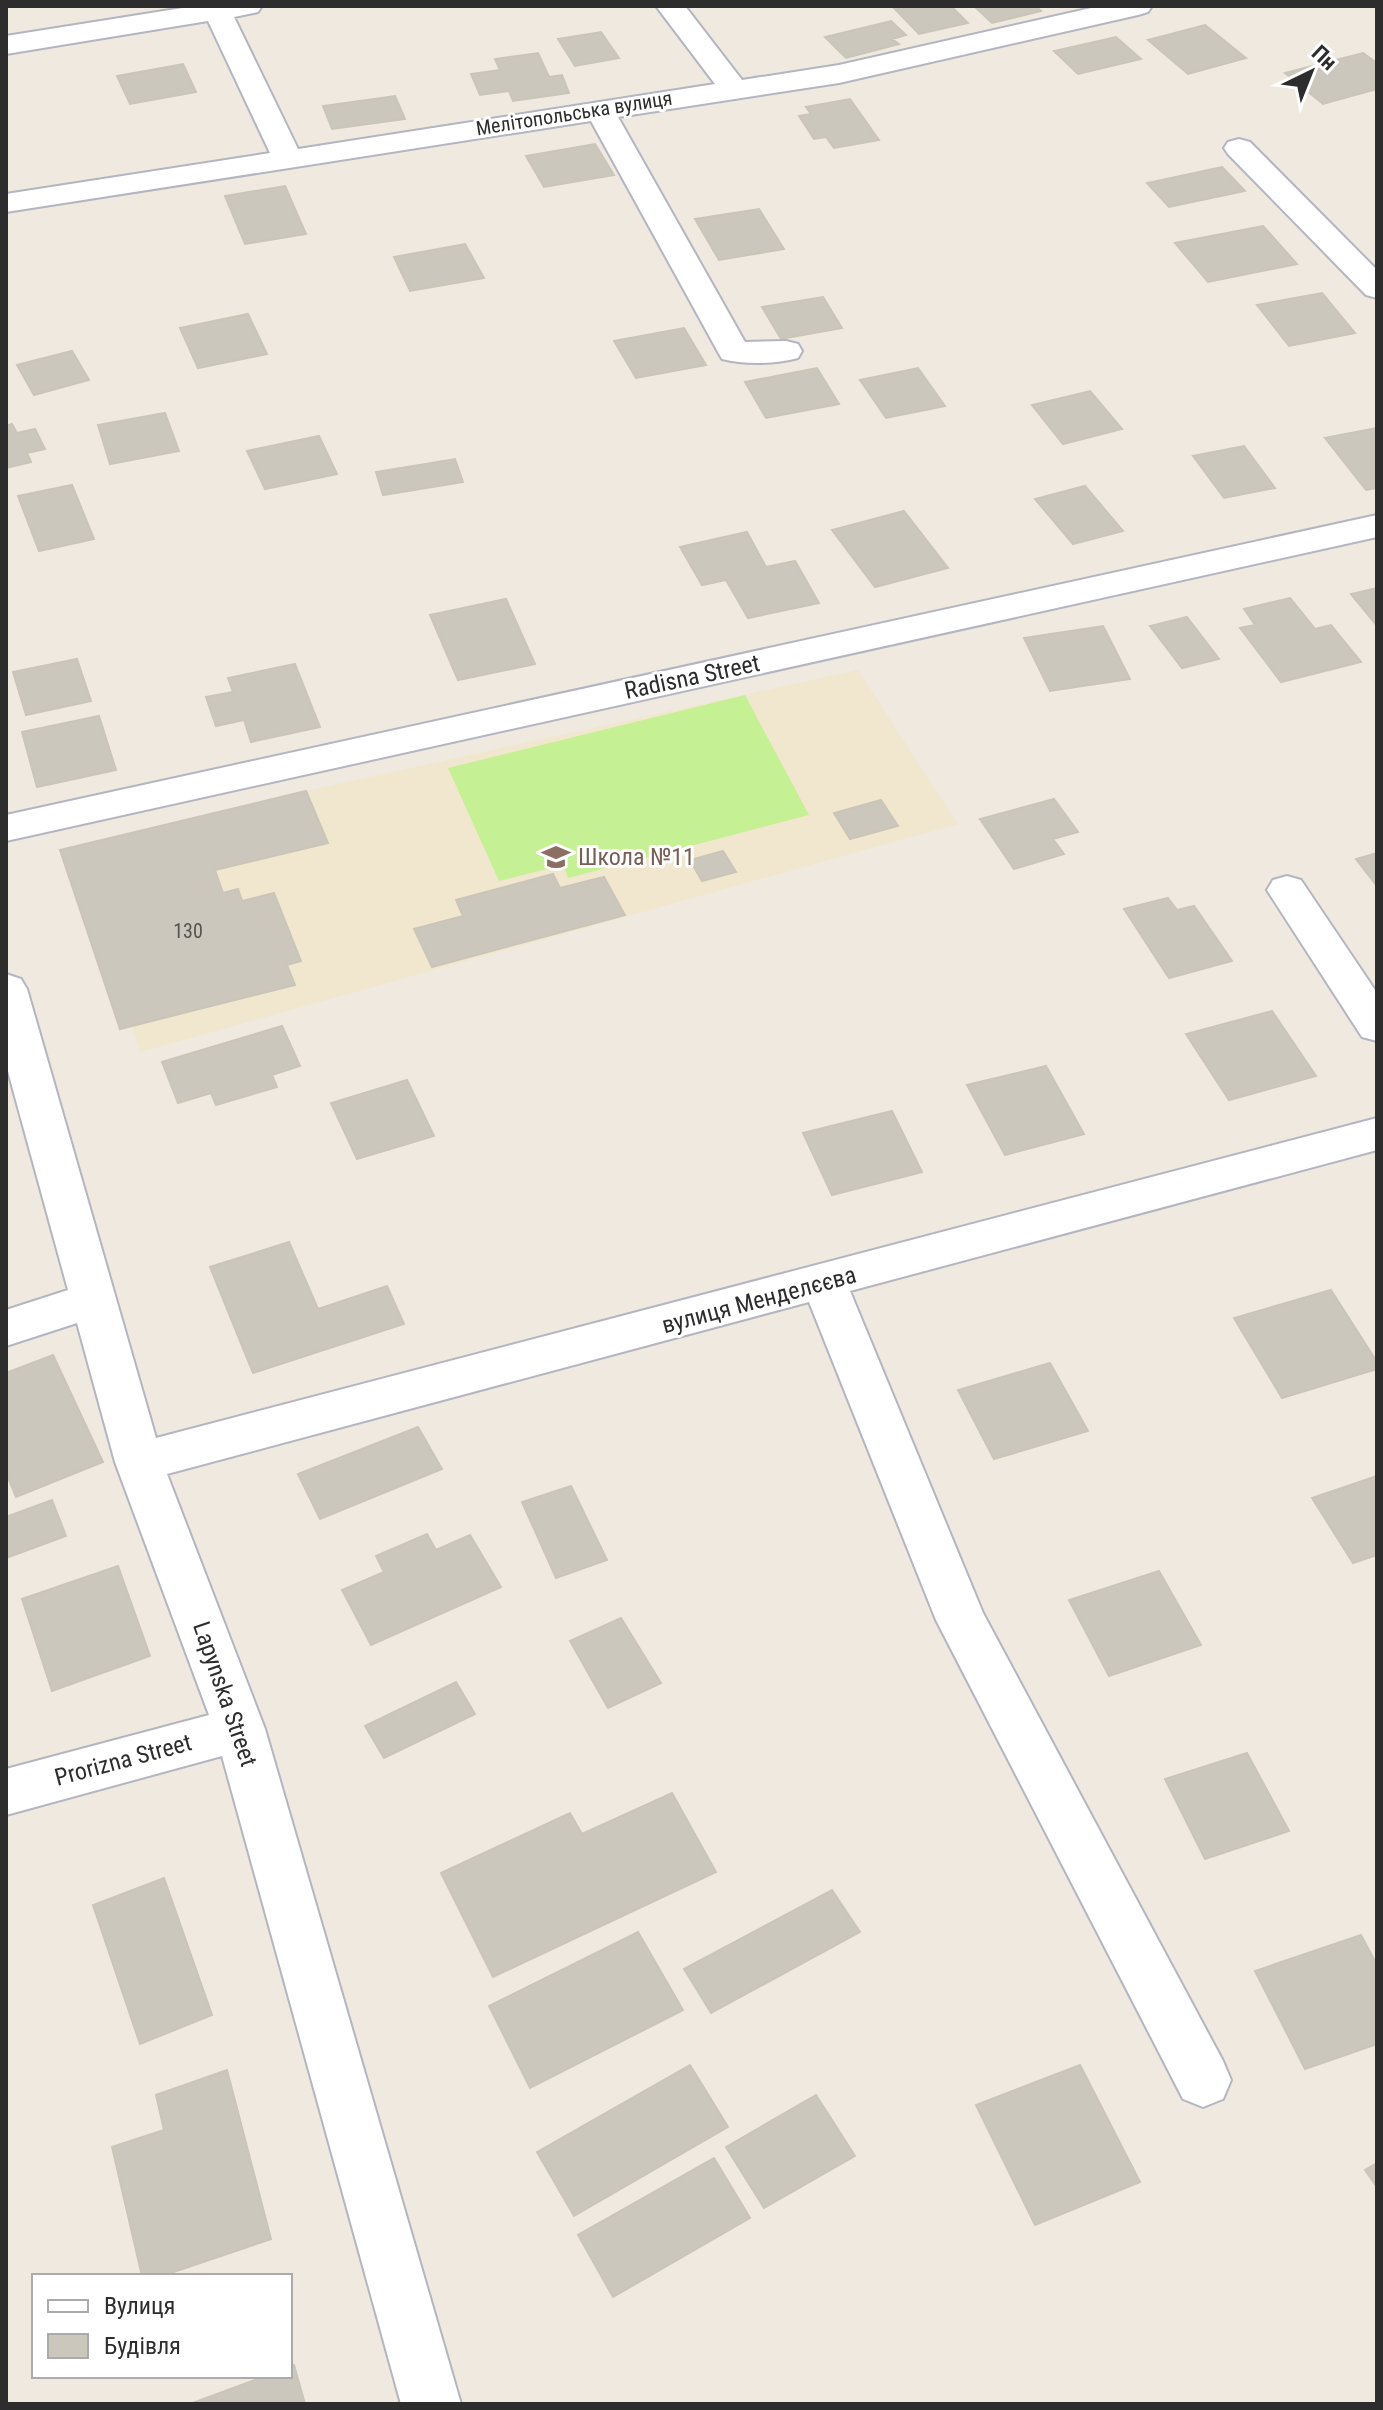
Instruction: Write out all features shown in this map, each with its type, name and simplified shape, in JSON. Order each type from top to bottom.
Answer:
[{"type":"street","points":[[6,45],[248,6]]},
{"type":"street","points":[[670,6],[734,89]]},
{"type":"street","name":"Мелітопольська вулиця","points":[[6,203],[287,157],[839,74],[1138,6]]},
{"type":"street","points":[[216,9],[287,157]]},
{"type":"street","points":[[599,109],[734,352],[786,351]]},
{"type":"street","points":[[1239,148],[1377,288]]},
{"type":"street","name":"Radisna Street","points":[[6,828],[1377,526]]},
{"type":"street","points":[[1287,890],[1377,1026]]},
{"type":"street","name":"Lapynska Street","points":[[6,989],[139,1462],[240,1729],[431,2404]]},
{"type":"street","name":"вулиця Менделєєва","points":[[139,1462],[1377,1134]]},
{"type":"street","points":[[824,1282],[961,1620],[1203,2080]]},
{"type":"street","points":[[6,1328],[94,1299]]},
{"type":"street","name":"Prorizna Street","points":[[6,1792],[240,1729]]},
{"type":"shaded area","name":"Школа №11","points":[[858,670],[958,824],[140,1052],[132,1026],[295,985],[287,965],[301,961],[275,893],[242,901],[238,889],[223,893],[215,870],[328,843],[306,791]]},
{"type":"green space","points":[[745,695],[809,815],[568,878],[563,865],[499,881],[448,768]]},
{"type":"building","points":[[892,6],[951,6],[968,23],[919,34]]},
{"type":"building","points":[[974,6],[1036,6],[1041,11],[992,23]]},
{"type":"building","points":[[891,21],[906,35],[892,39],[899,44],[846,58],[825,37]]},
{"type":"building","points":[[1205,25],[1246,58],[1188,74],[1148,40]]},
{"type":"building","points":[[601,32],[619,58],[575,66],[558,39]]},
{"type":"building","points":[[1116,37],[1141,59],[1078,74],[1054,51]]},
{"type":"building","points":[[538,53],[549,77],[562,75],[569,93],[513,101],[509,91],[480,95],[471,74],[500,70],[495,59]]},
{"type":"building","points":[[1363,53],[1377,63],[1377,89],[1323,104],[1285,73]]},
{"type":"building","points":[[183,64],[196,92],[130,104],[117,76]]},
{"type":"building","points":[[395,96],[405,119],[332,129],[323,106]]},
{"type":"building","points":[[850,99],[879,140],[834,148],[826,137],[814,139],[799,116],[811,114],[806,107]]},
{"type":"building","points":[[595,144],[614,175],[544,187],[526,156]]},
{"type":"building","points":[[1222,167],[1245,191],[1169,207],[1147,183]]},
{"type":"building","points":[[285,186],[306,234],[245,244],[225,196]]},
{"type":"building","points":[[759,209],[784,249],[719,260],[695,219]]},
{"type":"building","points":[[1263,226],[1297,264],[1208,282],[1175,243]]},
{"type":"building","points":[[465,244],[484,278],[410,291],[394,257]]},
{"type":"building","points":[[1322,293],[1355,333],[1289,346],[1257,305]]},
{"type":"building","points":[[823,297],[842,328],[781,339],[762,307]]},
{"type":"building","points":[[248,314],[267,354],[198,368],[180,328]]},
{"type":"building","points":[[684,328],[706,365],[636,378],[614,341]]},
{"type":"building","points":[[72,351],[89,380],[34,395],[17,365]]},
{"type":"building","points":[[817,368],[839,404],[766,418],[745,382]]},
{"type":"building","points":[[918,368],[945,406],[886,418],[860,380]]},
{"type":"building","points":[[1090,391],[1122,429],[1063,444],[1032,405]]},
{"type":"building","points":[[165,413],[179,451],[110,464],[98,425]]},
{"type":"building","points":[[12,424],[17,433],[35,429],[45,449],[27,453],[31,462],[6,468],[6,426]]},
{"type":"building","points":[[1377,428],[1377,488],[1366,490],[1325,438]]},
{"type":"building","points":[[319,436],[337,474],[265,489],[247,451]]},
{"type":"building","points":[[1244,446],[1275,488],[1224,498],[1193,456]]},
{"type":"building","points":[[455,459],[463,482],[383,495],[376,472]]},
{"type":"building","points":[[72,485],[94,539],[39,551],[18,496]]},
{"type":"building","points":[[1085,486],[1123,531],[1073,544],[1035,499]]},
{"type":"building","points":[[904,511],[948,568],[875,587],[832,530]]},
{"type":"building","points":[[747,532],[766,567],[795,561],[819,603],[748,618],[726,580],[702,585],[680,547]]},
{"type":"building","points":[[1377,588],[1377,626],[1351,594]]},
{"type":"building","points":[[1290,598],[1315,629],[1331,625],[1361,662],[1281,682],[1240,628],[1255,625],[1244,609]]},
{"type":"building","points":[[506,599],[535,664],[458,680],[430,615]]},
{"type":"building","points":[[1187,617],[1219,659],[1182,668],[1150,626]]},
{"type":"building","points":[[1103,626],[1130,679],[1050,691],[1024,638]]},
{"type":"building","points":[[77,659],[91,701],[26,715],[13,672]]},
{"type":"building","points":[[295,664],[320,727],[251,742],[244,720],[216,726],[206,697],[233,692],[228,678]]},
{"type":"building","points":[[99,716],[116,770],[37,787],[22,732]]},
{"type":"building","points":[[306,791],[328,843],[215,870],[223,893],[238,889],[242,901],[274,893],[301,961],[287,965],[295,985],[120,1029],[60,850]]},
{"type":"building","points":[[1054,799],[1078,832],[1053,839],[1064,854],[1014,869],[980,819]]},
{"type":"building","points":[[881,800],[898,826],[850,839],[834,813]]},
{"type":"building","points":[[723,851],[736,872],[702,881],[690,860]]},
{"type":"building","points":[[1377,853],[1377,886],[1356,859]]},
{"type":"building","points":[[553,874],[560,888],[604,877],[625,915],[432,967],[414,929],[463,916],[456,900]]},
{"type":"building","points":[[1168,898],[1177,910],[1194,906],[1232,961],[1169,978],[1124,909]]},
{"type":"building","points":[[1272,1011],[1316,1076],[1229,1100],[1186,1034]]},
{"type":"building","points":[[282,1026],[300,1066],[272,1075],[277,1087],[216,1105],[211,1093],[178,1103],[162,1062]]},
{"type":"building","points":[[1046,1066],[1084,1134],[1005,1155],[967,1085]]},
{"type":"building","points":[[407,1080],[434,1136],[357,1159],[331,1103]]},
{"type":"building","points":[[892,1111],[922,1172],[832,1195],[803,1133]]},
{"type":"building","points":[[289,1242],[318,1309],[387,1286],[404,1324],[253,1373],[210,1267]]},
{"type":"building","points":[[1331,1290],[1377,1362],[1377,1369],[1282,1398],[1234,1318]]},
{"type":"building","points":[[53,1355],[103,1462],[16,1497],[6,1473],[6,1373]]},
{"type":"building","points":[[1050,1363],[1088,1431],[994,1459],[958,1390]]},
{"type":"building","points":[[418,1427],[442,1469],[320,1519],[298,1474]]},
{"type":"building","points":[[1377,1476],[1377,1555],[1353,1563],[1312,1498]]},
{"type":"building","points":[[571,1486],[607,1560],[556,1578],[522,1502]]},
{"type":"building","points":[[52,1500],[66,1536],[6,1558],[6,1517]]},
{"type":"building","points":[[427,1534],[436,1550],[470,1535],[501,1587],[371,1645],[342,1590],[384,1572],[376,1556]]},
{"type":"building","points":[[118,1566],[150,1656],[52,1691],[22,1599]]},
{"type":"building","points":[[1159,1571],[1201,1645],[1109,1676],[1069,1600]]},
{"type":"building","points":[[621,1618],[661,1683],[608,1708],[570,1641]]},
{"type":"building","points":[[456,1682],[475,1714],[384,1758],[365,1726]]},
{"type":"building","points":[[1247,1753],[1289,1831],[1205,1859],[1165,1779]]},
{"type":"building","points":[[672,1793],[716,1872],[493,1977],[441,1873],[570,1813],[582,1834]]},
{"type":"building","points":[[164,1878],[212,2015],[140,2044],[93,1905]]},
{"type":"building","points":[[832,1890],[860,1932],[711,2013],[684,1969]]},
{"type":"building","points":[[638,1932],[683,2010],[530,2088],[489,2006]]},
{"type":"building","points":[[1361,1935],[1377,1965],[1377,2044],[1305,2069],[1255,1971]]},
{"type":"building","points":[[690,2065],[728,2127],[574,2216],[537,2152]]},
{"type":"building","points":[[1080,2065],[1140,2182],[1035,2225],[976,2105]]},
{"type":"building","points":[[227,2070],[271,2239],[168,2274],[142,2274],[112,2147],[164,2130],[156,2095]]},
{"type":"building","points":[[816,2095],[855,2156],[764,2208],[726,2147]]},
{"type":"building","points":[[714,2158],[750,2218],[613,2297],[578,2235]]},
{"type":"building","points":[[1377,2163],[1377,2187],[1365,2170]]},
{"type":"building","points":[[292,2366],[305,2404],[190,2404],[261,2378],[292,2378]]},
{"type":"place","name":"Школа №11","points":[[556,857]]}]
